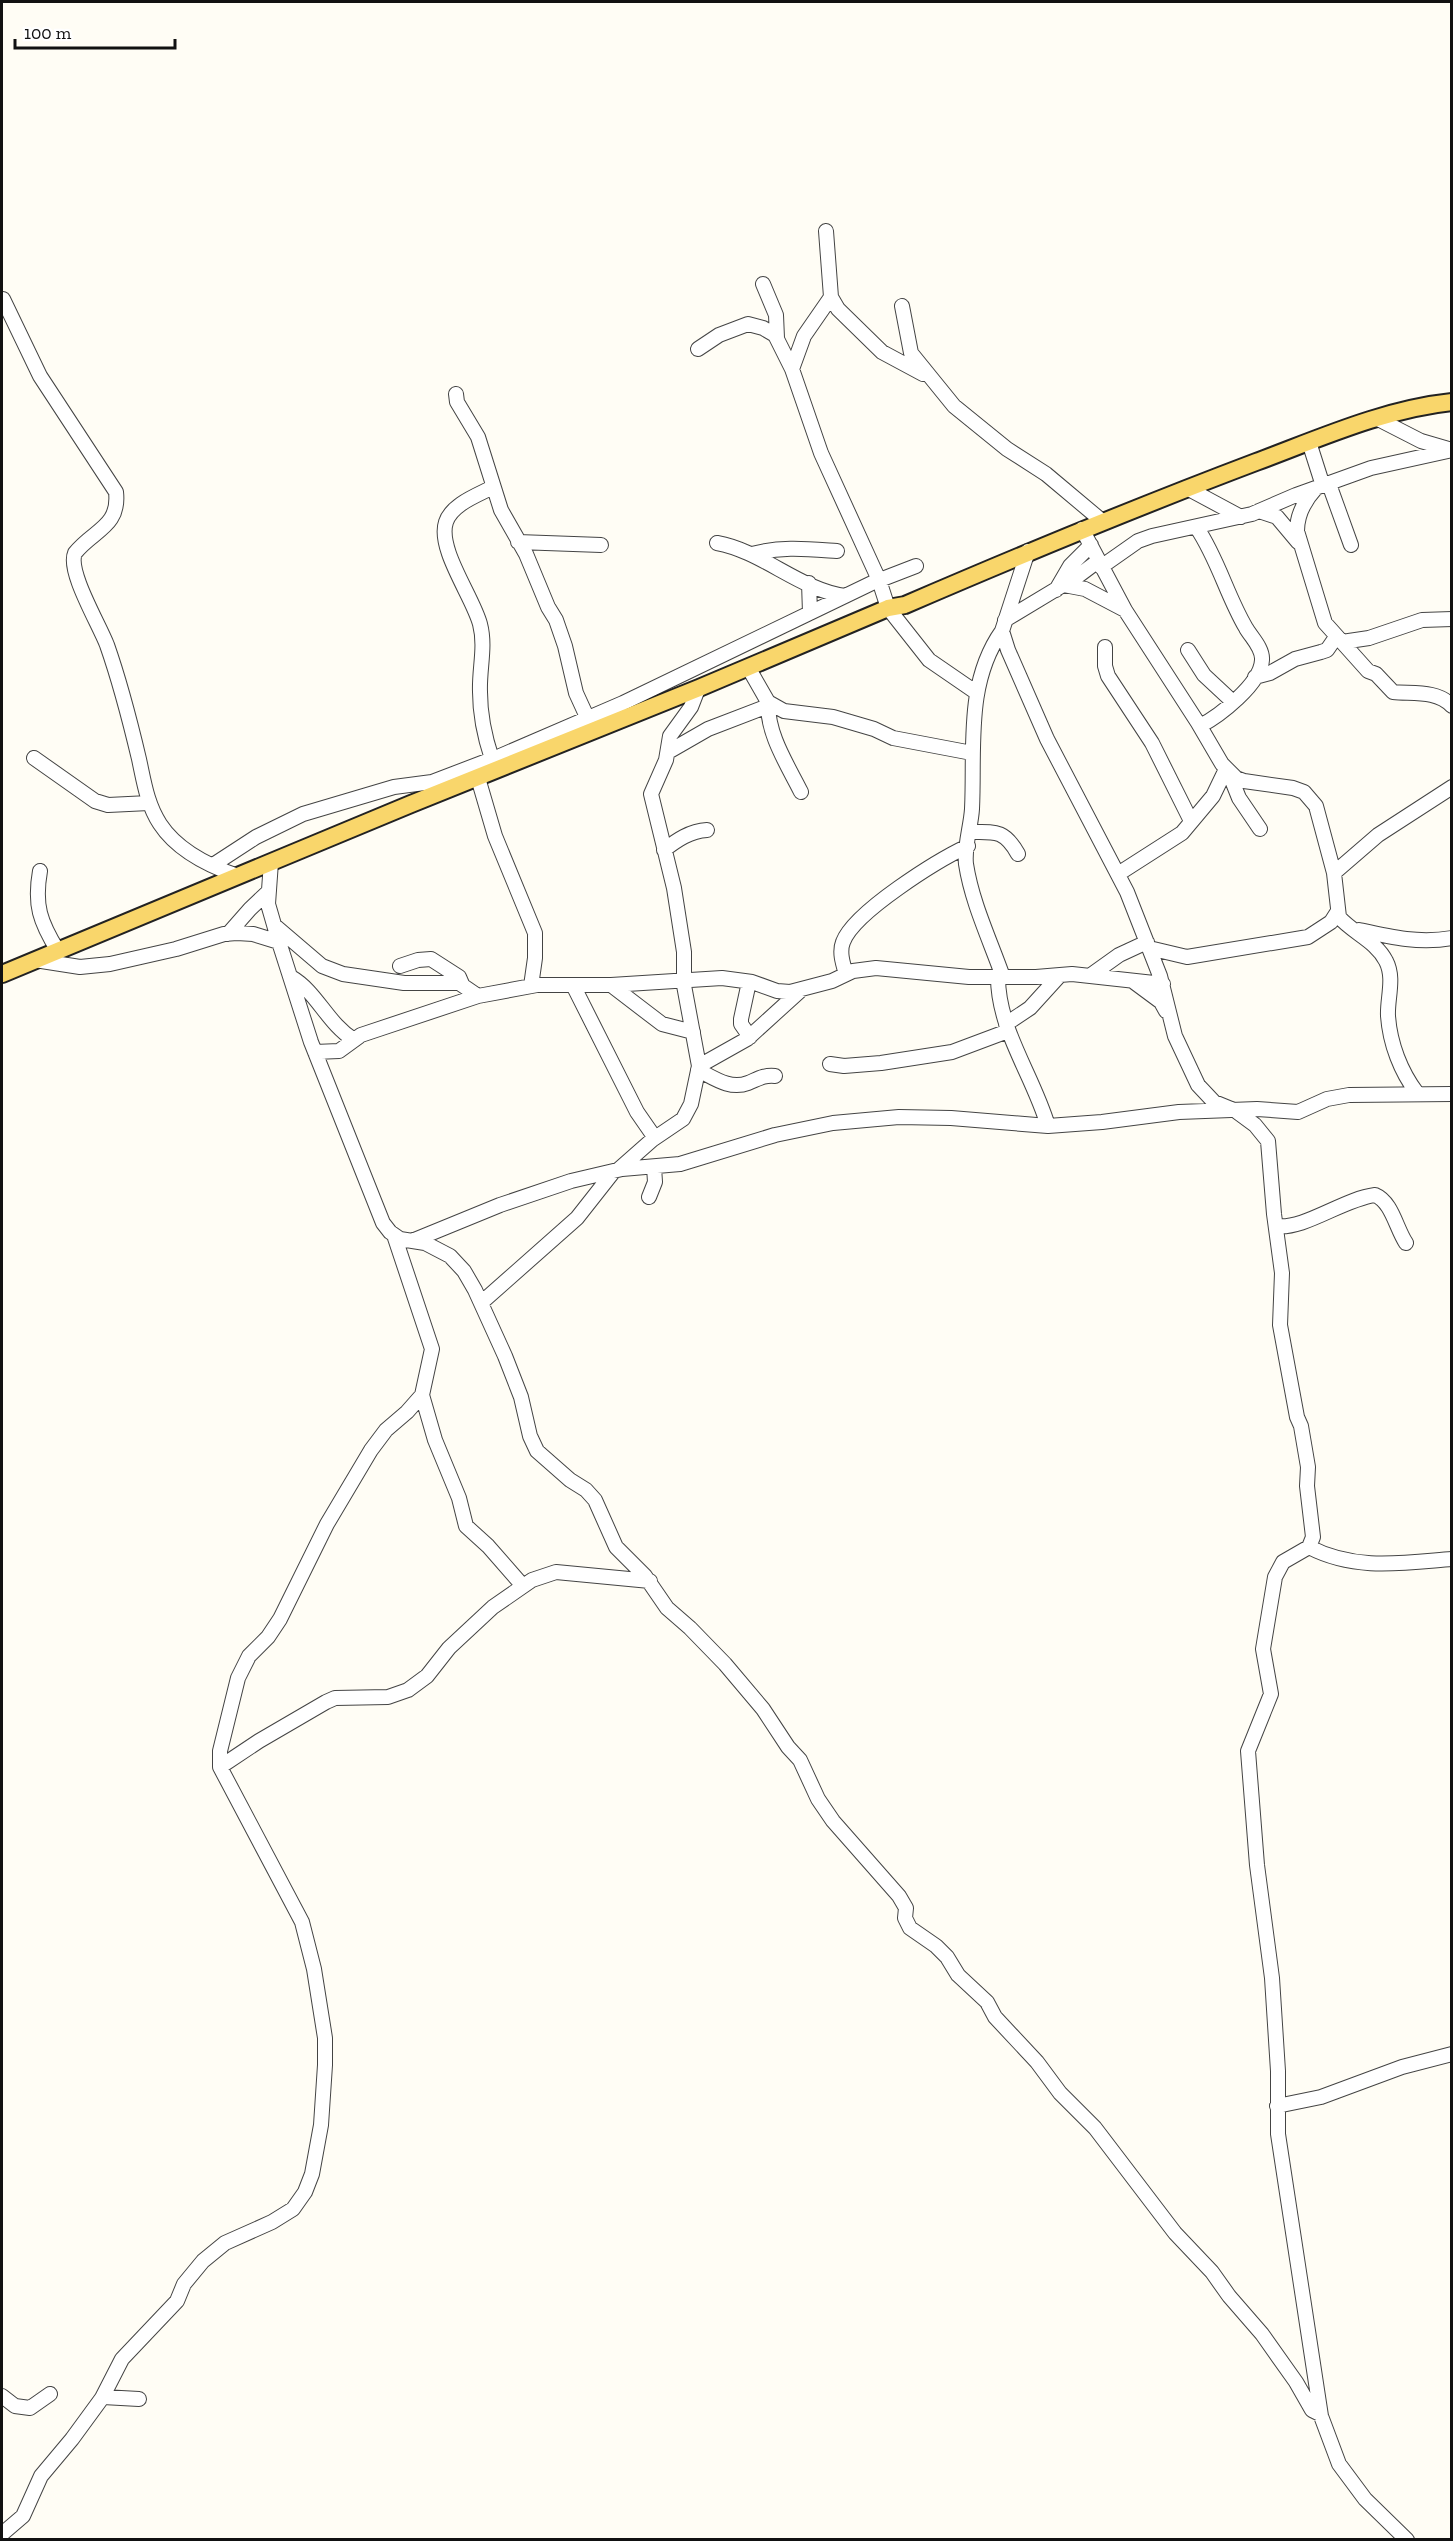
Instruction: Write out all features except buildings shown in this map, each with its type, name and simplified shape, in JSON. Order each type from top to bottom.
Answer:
[{"type":"main road","points":[[2,974],[698,689],[888,608],[905,605],[1102,521],[1309,442],[1409,410],[1452,402]]},
{"type":"street","points":[[826,231],[831,297],[838,309],[882,352],[927,376]]},
{"type":"street","points":[[764,284],[776,315],[777,338]]},
{"type":"street","points":[[792,369],[804,336],[831,297]]},
{"type":"street","points":[[3,299],[40,376],[116,492],[117,502],[114,515],[104,529],[75,553],[73,568],[107,645],[123,697],[149,803],[160,825],[177,845],[238,876]]},
{"type":"street","points":[[902,306],[911,353],[927,376],[954,406],[982,430],[1046,474],[1102,521]]},
{"type":"street","points":[[698,349],[719,335],[748,324],[771,331],[777,338],[792,369],[821,453],[879,580],[888,608],[929,660],[977,693]]},
{"type":"street","points":[[456,394],[457,402],[478,437],[501,510],[526,554],[548,607],[556,620],[566,646],[576,693],[588,717]]},
{"type":"street","points":[[1378,419],[1421,441],[1452,450]]},
{"type":"street","points":[[1309,442],[1322,486],[1351,545]]},
{"type":"street","points":[[1003,626],[1060,587],[1138,541],[1241,517],[1371,468],[1452,450]]},
{"type":"street","points":[[1322,486],[1308,497],[1297,521],[1300,543],[1325,623],[1368,671],[1376,674],[1393,692],[1418,692],[1434,696],[1452,706]]},
{"type":"street","points":[[492,759],[484,736],[480,693],[483,648],[481,626],[473,603],[455,572],[446,540],[446,522],[453,510],[462,503],[493,487]]},
{"type":"street","points":[[1187,488],[1241,517]]},
{"type":"street","points":[[1259,511],[1277,518],[1300,543]]},
{"type":"street","points":[[1197,528],[1208,543],[1245,627],[1260,649],[1262,660],[1255,677],[1233,702],[1200,726]]},
{"type":"street","points":[[1082,529],[1125,610],[1228,771],[1239,798],[1260,829]]},
{"type":"street","points":[[518,542],[601,545]]},
{"type":"street","points":[[717,543],[731,545],[809,583],[845,596]]},
{"type":"street","points":[[1060,587],[1070,566],[1091,545]]},
{"type":"street","points":[[752,554],[769,549],[790,548],[837,551]]},
{"type":"street","points":[[1028,551],[1003,626],[993,644],[977,693],[972,753],[970,832],[966,861],[972,888],[1001,977],[1001,1007],[1007,1027],[1030,1075],[1048,1126]]},
{"type":"street","points":[[213,865],[256,837],[303,814],[394,787],[432,782],[492,759],[588,717],[879,580],[916,566]]},
{"type":"street","points":[[809,583],[810,613]]},
{"type":"street","points":[[1060,587],[1085,589],[1125,610]]},
{"type":"street","points":[[1255,677],[1270,673],[1295,659],[1327,650],[1339,640],[1369,638],[1422,620],[1452,619]]},
{"type":"street","points":[[1003,626],[1008,650],[1047,740],[1118,874],[1161,980],[1170,1021]]},
{"type":"street","points":[[1105,647],[1105,666],[1108,676],[1152,743],[1191,820]]},
{"type":"street","points":[[1188,650],[1204,675],[1233,702]]},
{"type":"street","points":[[748,667],[768,704],[768,713],[779,750],[801,792]]},
{"type":"street","points":[[481,1303],[577,1218],[616,1170],[687,1114],[699,1068],[684,980],[683,941],[674,888],[651,794],[668,752],[670,736],[691,707],[698,689]]},
{"type":"street","points":[[668,752],[708,729],[768,704],[784,711],[833,717],[874,729],[893,738],[972,753]]},
{"type":"street","points":[[33,758],[95,801],[108,805],[149,803]]},
{"type":"street","points":[[1118,874],[1182,833],[1213,796],[1228,771]]},
{"type":"street","points":[[1228,771],[1244,781],[1293,788],[1304,792],[1316,806],[1335,873],[1338,911],[1343,922],[1356,930],[1379,951],[1389,967],[1388,1016],[1393,1042],[1407,1080],[1418,1094]]},
{"type":"street","points":[[478,778],[495,836],[535,933],[535,958],[531,986]]},
{"type":"street","points":[[1335,873],[1378,835],[1452,787]]},
{"type":"street","points":[[664,850],[681,838],[706,830]]},
{"type":"street","points":[[970,832],[997,832],[1010,841],[1018,854]]},
{"type":"street","points":[[846,974],[841,954],[842,943],[859,919],[882,899],[935,864],[968,846]]},
{"type":"street","points":[[271,862],[268,904],[279,942],[315,1052],[383,1223],[394,1234],[425,1244],[450,1256],[465,1271],[521,1397],[530,1436],[537,1451],[586,1490],[595,1500],[616,1547],[650,1581],[667,1608],[690,1628],[725,1665],[763,1709],[788,1747],[801,1760],[814,1792],[833,1821],[899,1896],[906,1908],[905,1918],[910,1928],[936,1946],[947,1957],[958,1975],[987,2002],[995,2017],[1037,2062],[1060,2093],[1095,2128],[1175,2234],[1212,2272],[1232,2300],[1262,2334],[1296,2382],[1312,2410],[1320,2414]]},
{"type":"street","points":[[40,871],[39,914],[58,951]]},
{"type":"street","points":[[228,934],[269,891]]},
{"type":"street","points":[[1091,975],[1119,955],[1148,945],[1181,957],[1232,951],[1308,937],[1331,921],[1338,911]]},
{"type":"street","points":[[274,925],[322,966],[343,974],[404,983],[462,984]]},
{"type":"street","points":[[1356,930],[1400,939],[1429,941],[1452,938]]},
{"type":"street","points":[[35,960],[80,967],[110,964],[138,959],[228,934],[253,934],[279,942]]},
{"type":"street","points":[[315,1052],[339,1051],[362,1035],[478,996],[531,986],[611,985],[722,978],[790,992],[832,981],[853,971],[876,968],[969,977],[1091,975],[1131,981],[1161,980],[1181,957]]},
{"type":"street","points":[[400,966],[418,960],[431,959],[459,977],[462,984],[478,996]]},
{"type":"street","points":[[830,1064],[844,1066],[881,1063],[952,1052],[1007,1027],[1030,1008],[1060,975]]},
{"type":"street","points":[[291,977],[309,993],[337,1028],[354,1040]]},
{"type":"street","points":[[1131,981],[1161,1002],[1192,1072],[1205,1094],[1214,1102],[1236,1111],[1261,1130],[1268,1141],[1282,1272],[1280,1326],[1297,1417],[1302,1426],[1308,1467],[1308,1503],[1313,1527],[1313,1537],[1309,1547],[1283,1562],[1275,1578],[1263,1649],[1271,1694],[1248,1751],[1257,1865],[1272,1978],[1277,2054],[1278,2134],[1320,2414],[1340,2464],[1365,2499],[1407,2540]]},
{"type":"street","points":[[749,982],[741,1024],[750,1037]]},
{"type":"street","points":[[611,985],[662,1024],[693,1032]]},
{"type":"street","points":[[573,986],[638,1112],[655,1138]]},
{"type":"street","points":[[699,1068],[750,1037],[802,989]]},
{"type":"street","points":[[699,1068],[721,1082],[737,1086],[761,1076],[775,1076]]},
{"type":"street","points":[[412,1241],[427,1233],[534,1192],[616,1170],[680,1164],[794,1130],[834,1123],[900,1117],[951,1118],[1048,1126],[1112,1121],[1179,1112],[1257,1109],[1298,1112],[1328,1099],[1342,1096],[1450,1095]]},
{"type":"street","points":[[649,1197],[655,1182],[654,1167]]},
{"type":"street","points":[[1276,1226],[1290,1226],[1336,1206],[1374,1195],[1383,1201],[1392,1214],[1406,1243]]},
{"type":"street","points":[[394,1234],[432,1349],[422,1395],[435,1440],[459,1498],[466,1526],[488,1546],[523,1586]]},
{"type":"street","points":[[2,2534],[22,2516],[45,2471],[103,2397],[122,2359],[177,2301],[184,2284],[203,2261],[225,2243],[272,2222],[292,2209],[309,2183],[319,2142],[325,2038],[314,1969],[305,1932],[292,1902],[220,1767],[220,1751],[238,1678],[249,1656],[268,1637],[280,1619],[322,1532],[371,1450],[386,1430],[422,1395]]},
{"type":"street","points":[[1309,1547],[1325,1556],[1353,1563],[1452,1559]]},
{"type":"street","points":[[220,1767],[278,1730],[335,1698],[388,1697],[408,1690],[427,1676],[449,1648],[493,1607],[532,1580],[556,1572],[650,1581]]},
{"type":"street","points":[[1277,2106],[1322,2097],[1402,2067],[1452,2054]]},
{"type":"street","points":[[2,2396],[15,2406],[30,2408],[50,2394]]},
{"type":"street","points":[[103,2397],[139,2399]]}]
